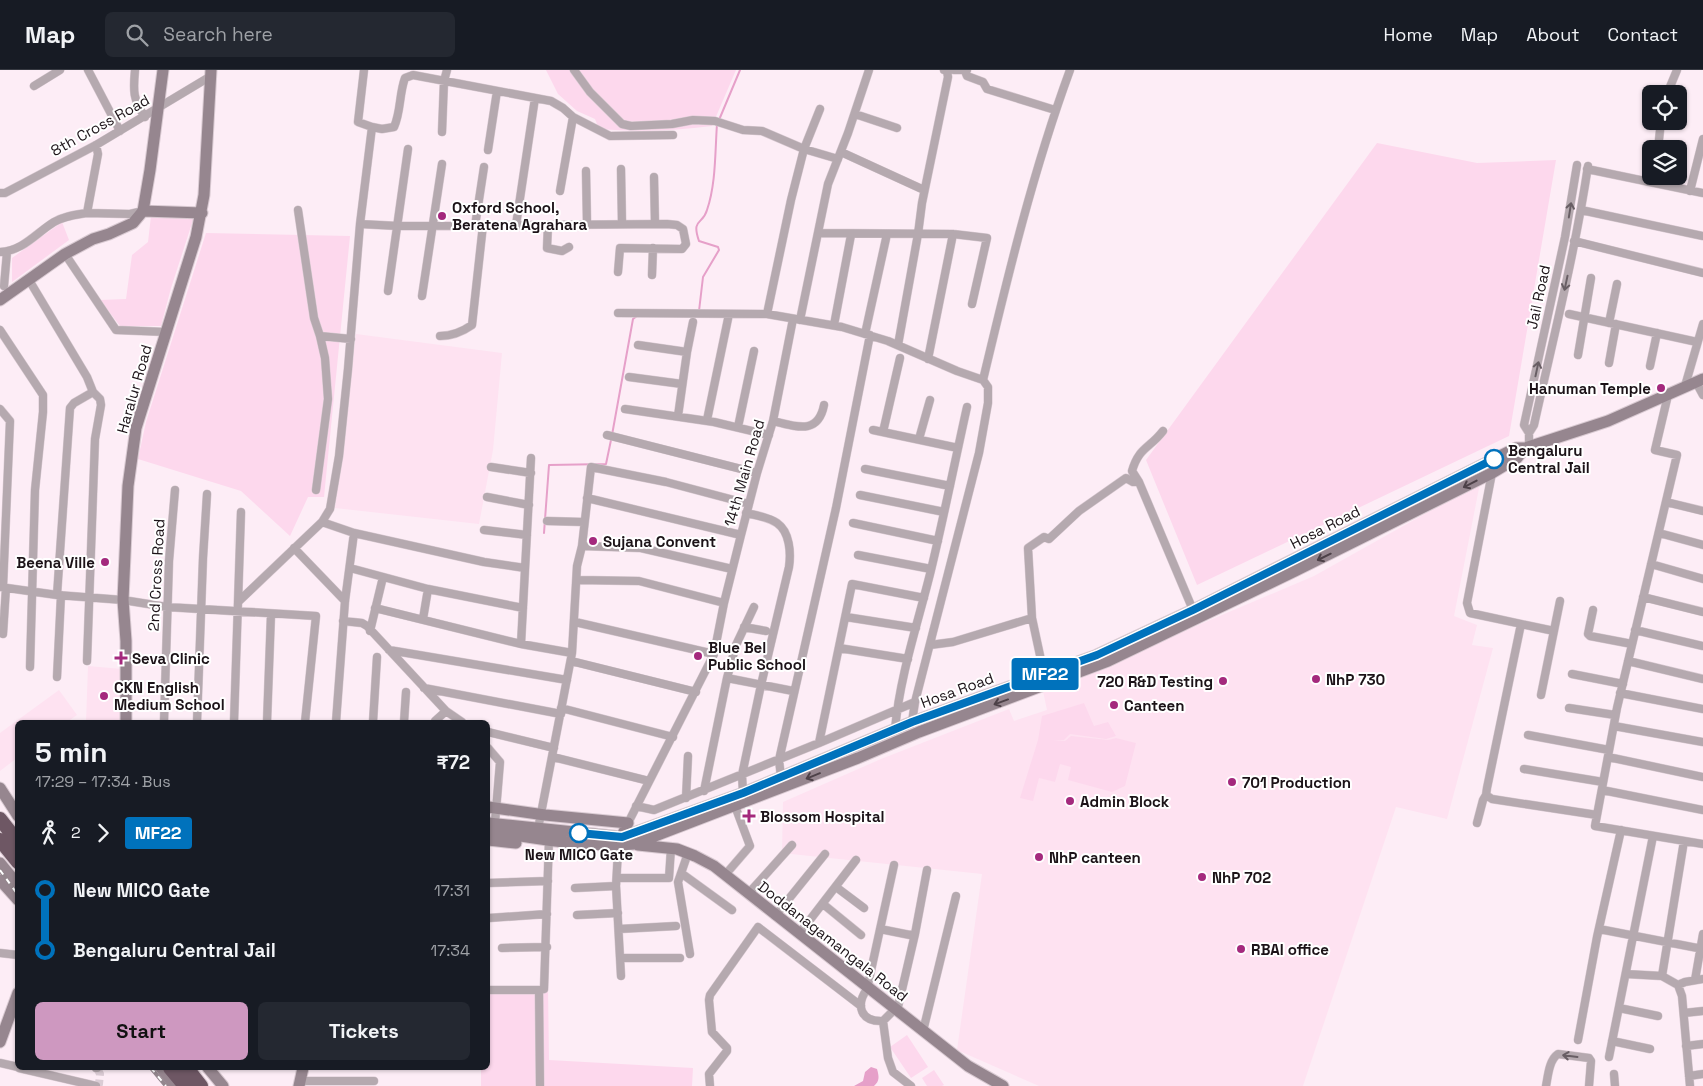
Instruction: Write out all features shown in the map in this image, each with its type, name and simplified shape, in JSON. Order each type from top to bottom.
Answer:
[{"type":"highway","points":[[0,819],[15,838]]},
{"type":"highway","points":[[0,826],[15,845]]},
{"type":"highway","points":[[0,840],[15,858]]},
{"type":"highway","points":[[0,849],[15,867]]},
{"type":"highway","points":[[172,1070],[185,1086]]},
{"type":"highway","points":[[178,1070],[191,1086]]},
{"type":"highway","points":[[189,1070],[201,1086]]},
{"type":"highway","points":[[195,1070],[207,1086]]},
{"type":"main road","points":[[0,300],[65,254],[93,239],[110,234],[133,223],[142,211],[159,108],[163,70]]},
{"type":"main road","name":"Haralur Road","points":[[126,720],[126,641],[122,600],[128,486],[136,428],[202,213],[211,73]]},
{"type":"main road","points":[[142,211],[202,213]]},
{"type":"main road","name":"Hosa Road","points":[[631,827],[743,793],[912,722],[1097,655],[1193,610],[1516,448],[1527,447],[1608,421],[1695,382]]},
{"type":"main road","name":"Hosa Road","points":[[490,826],[538,829],[619,844],[634,844],[858,758],[919,732],[1108,661],[1492,473],[1517,458],[1527,447]]},
{"type":"main road","points":[[851,748],[858,758]]},
{"type":"main road","points":[[0,788],[15,811]]},
{"type":"main road","points":[[492,808],[631,827]]},
{"type":"main road","points":[[490,826],[549,842]]},
{"type":"main road","points":[[490,840],[619,844],[631,827]]},
{"type":"main road","points":[[631,827],[634,844]]},
{"type":"main road","name":"Doddanagamangala Road","points":[[634,844],[677,848],[714,866],[867,989],[968,1066],[1002,1086]]},
{"type":"main road","points":[[0,863],[15,881]]},
{"type":"main road","points":[[0,880],[15,897]]},
{"type":"main road","points":[[0,1042],[13,1022]]},
{"type":"main road","points":[[163,1070],[175,1086]]},
{"type":"main road","points":[[210,1070],[223,1086]]},
{"type":"main road","points":[[300,1084],[302,1070]]},
{"type":"street","points":[[34,86],[60,70]]},
{"type":"street","points":[[88,70],[120,131]]},
{"type":"street","points":[[135,70],[133,89],[136,105],[145,117]]},
{"type":"street","points":[[364,70],[358,122],[372,127],[382,129],[394,127],[397,120],[405,74],[413,74],[497,92],[551,101],[573,117],[610,136],[673,135]]},
{"type":"street","points":[[442,132],[444,81],[447,70]]},
{"type":"street","points":[[574,70],[590,92],[622,124],[631,126],[672,124],[693,120],[718,122],[743,130],[762,131],[804,149],[839,156],[924,190]]},
{"type":"street","name":"14th Main Road","points":[[631,827],[636,806],[714,654],[740,535],[756,473],[773,421],[828,184],[870,70]]},
{"type":"street","points":[[898,345],[924,190],[950,70],[966,71],[967,76],[983,82],[987,89],[1055,110]]},
{"type":"street","points":[[983,380],[1013,254],[1055,110],[1070,70]]},
{"type":"street","points":[[1671,85],[1677,70]]},
{"type":"street","name":"8th Cross Road","points":[[0,193],[5,193],[96,145],[145,117],[211,73]]},
{"type":"street","points":[[488,150],[497,92]]},
{"type":"street","points":[[516,225],[535,98]]},
{"type":"street","points":[[767,314],[791,200],[804,149],[820,109]]},
{"type":"street","points":[[855,114],[897,128]]},
{"type":"street","points":[[560,191],[573,117]]},
{"type":"street","points":[[238,602],[322,522],[330,509],[351,339],[360,224],[372,127]]},
{"type":"street","points":[[1690,191],[1703,139]]},
{"type":"street","points":[[87,213],[98,154],[96,145]]},
{"type":"street","points":[[388,291],[408,149]]},
{"type":"street","points":[[422,296],[442,164]]},
{"type":"street","name":"Jail Road","points":[[1527,447],[1529,433],[1524,425],[1566,237],[1577,165]]},
{"type":"street","points":[[440,336],[462,331],[472,325],[484,167]]},
{"type":"street","points":[[1529,433],[1534,425],[1581,210],[1587,168],[1642,178]]},
{"type":"street","points":[[621,169],[622,224]]},
{"type":"street","points":[[586,171],[587,224]]},
{"type":"street","points":[[654,177],[655,224]]},
{"type":"street","points":[[1671,185],[1703,193]]},
{"type":"street","points":[[298,210],[314,318],[325,358],[328,399],[316,490]]},
{"type":"street","points":[[1581,210],[1703,236]]},
{"type":"street","points":[[18,288],[2,286],[4,252],[24,245],[54,222],[70,215],[87,213],[130,214],[142,211]]},
{"type":"street","points":[[360,224],[398,226],[655,224],[677,225],[683,229],[686,244],[682,249],[620,248],[618,272]]},
{"type":"street","points":[[548,225],[548,248],[562,251],[569,247]]},
{"type":"street","points":[[818,233],[851,235],[953,234],[987,238],[972,304]]},
{"type":"street","points":[[781,778],[779,760],[793,691],[836,508],[887,234]]},
{"type":"street","points":[[928,359],[953,234]]},
{"type":"street","points":[[834,326],[851,235]]},
{"type":"street","points":[[1574,241],[1703,273]]},
{"type":"street","points":[[652,275],[653,248]]},
{"type":"street","points":[[65,254],[116,330],[166,332]]},
{"type":"street","points":[[1578,355],[1591,278]]},
{"type":"street","points":[[29,280],[87,377],[93,392],[100,399],[101,405],[95,439],[87,661]]},
{"type":"street","points":[[1609,363],[1617,284]]},
{"type":"street","points":[[618,313],[767,314],[834,326],[867,334],[898,345],[957,371],[983,380],[988,387],[988,403],[979,453],[915,702],[912,722]]},
{"type":"street","points":[[707,420],[729,314]]},
{"type":"street","points":[[1569,314],[1697,342]]},
{"type":"street","points":[[678,416],[693,322]]},
{"type":"street","points":[[1703,324],[1697,342],[1695,382],[1703,395]]},
{"type":"street","points":[[0,330],[43,396],[35,490],[30,667]]},
{"type":"street","points":[[1650,366],[1657,334]]},
{"type":"street","points":[[320,336],[351,339]]},
{"type":"street","points":[[638,345],[687,352]]},
{"type":"street","points":[[738,427],[754,351]]},
{"type":"street","points":[[883,432],[900,358]]},
{"type":"street","points":[[630,377],[682,384]]},
{"type":"street","points":[[57,677],[59,595],[70,408],[74,403],[93,392]]},
{"type":"street","points":[[1668,394],[1655,450],[1677,455],[1620,693],[1595,826],[1703,844]]},
{"type":"street","points":[[919,439],[930,400]]},
{"type":"street","points":[[773,421],[800,427],[808,426],[815,423],[822,415],[824,406]]},
{"type":"street","points":[[896,729],[897,710],[908,659],[938,540],[967,407]]},
{"type":"street","points":[[625,409],[707,420],[769,435]]},
{"type":"street","points":[[0,410],[10,421],[3,587],[3,634]]},
{"type":"street","points":[[873,430],[958,448]]},
{"type":"street","points":[[1163,431],[1139,452],[1132,471],[1139,482],[1193,610]]},
{"type":"street","points":[[607,435],[756,473]]},
{"type":"street","points":[[521,644],[531,458]]},
{"type":"street","points":[[491,467],[530,473]]},
{"type":"street","points":[[538,829],[572,657],[577,580],[591,467],[666,482],[749,504]]},
{"type":"street","points":[[865,469],[950,486]]},
{"type":"street","points":[[1492,473],[1467,603],[1470,613],[1554,631]]},
{"type":"street","points":[[1044,674],[1032,618],[1028,548],[1044,537],[1049,539],[1079,511],[1126,478],[1133,482],[1139,482]]},
{"type":"street","name":"2nd Cross Road","points":[[164,720],[167,607],[175,490]]},
{"type":"street","points":[[197,720],[207,494]]},
{"type":"street","points":[[860,494],[944,512]]},
{"type":"street","points":[[487,497],[529,505]]},
{"type":"street","points":[[587,498],[740,535]]},
{"type":"street","points":[[1666,502],[1703,511]]},
{"type":"street","points":[[234,720],[241,512]]},
{"type":"street","points":[[743,793],[742,775],[791,552],[787,536],[778,523],[746,513]]},
{"type":"street","points":[[547,521],[584,522]]},
{"type":"street","points":[[322,522],[354,533],[484,562],[525,568]]},
{"type":"street","points":[[853,523],[938,540]]},
{"type":"street","points":[[484,530],[527,535]]},
{"type":"street","points":[[336,720],[345,601],[354,533]]},
{"type":"street","points":[[1658,533],[1703,545]]},
{"type":"street","points":[[582,546],[640,548],[732,569]]},
{"type":"street","points":[[294,548],[345,601]]},
{"type":"street","points":[[858,555],[931,569]]},
{"type":"street","points":[[1651,564],[1703,579]]},
{"type":"street","points":[[350,568],[428,588],[523,608]]},
{"type":"street","points":[[370,631],[383,577]]},
{"type":"street","points":[[577,580],[639,581],[724,603]]},
{"type":"street","points":[[820,744],[852,584],[924,598]]},
{"type":"street","points":[[3,587],[59,595],[122,600],[167,607],[316,616],[305,720]]},
{"type":"street","points":[[423,619],[428,588]]},
{"type":"street","points":[[1643,597],[1703,612]]},
{"type":"street","points":[[1541,695],[1560,601]]},
{"type":"street","points":[[704,791],[727,678],[736,645],[754,607]]},
{"type":"street","points":[[375,608],[572,657],[696,692]]},
{"type":"street","points":[[1593,610],[1588,634],[1590,636],[1632,644]]},
{"type":"street","points":[[267,720],[271,614]]},
{"type":"street","points":[[846,617],[916,628]]},
{"type":"street","points":[[930,645],[953,642],[1032,618]]},
{"type":"street","points":[[344,620],[362,623],[446,711],[459,720]]},
{"type":"street","points":[[575,622],[714,654]]},
{"type":"street","points":[[1477,822],[1486,795],[1520,624]]},
{"type":"street","points":[[744,627],[766,631]]},
{"type":"street","points":[[1635,630],[1703,646]]},
{"type":"street","points":[[839,648],[908,659]]},
{"type":"street","points":[[389,650],[567,680]]},
{"type":"street","points":[[373,720],[377,657]]},
{"type":"street","points":[[1628,661],[1703,679]]},
{"type":"street","points":[[1572,674],[1622,684]]},
{"type":"street","points":[[727,678],[793,691]]},
{"type":"street","points":[[424,688],[561,711],[673,737]]},
{"type":"street","points":[[404,720],[406,692]]},
{"type":"street","points":[[1620,693],[1703,708]]},
{"type":"street","points":[[636,806],[654,810],[820,744],[915,702]]},
{"type":"street","points":[[1569,708],[1616,715]]},
{"type":"street","points":[[435,720],[446,711]]},
{"type":"street","points":[[1614,726],[1703,742]]},
{"type":"street","points":[[490,733],[649,781]]},
{"type":"street","points":[[1528,735],[1703,777]]},
{"type":"street","points":[[490,750],[500,762],[490,826]]},
{"type":"street","points":[[686,798],[688,756]]},
{"type":"street","points":[[1524,770],[1603,782]]},
{"type":"street","points":[[1602,790],[1703,810]]},
{"type":"street","points":[[1486,795],[1492,799],[1597,815]]},
{"type":"street","points":[[725,875],[750,846],[735,806]]},
{"type":"street","points":[[1578,1040],[1599,929],[1621,830]]},
{"type":"street","points":[[1609,1057],[1653,836]]},
{"type":"street","points":[[1662,976],[1684,841]]},
{"type":"street","points":[[490,990],[544,989],[547,947],[549,842]]},
{"type":"street","points":[[619,844],[617,882],[621,976]]},
{"type":"street","points":[[748,894],[792,845]]},
{"type":"street","points":[[575,888],[617,882],[669,878],[670,848]]},
{"type":"street","points":[[688,853],[678,882],[690,954]]},
{"type":"street","points":[[776,916],[825,854]]},
{"type":"street","points":[[799,934],[856,860]]},
{"type":"street","points":[[894,865],[867,989],[863,994],[861,1006],[862,1013],[876,1022],[883,1021],[896,1010],[915,934],[927,870]]},
{"type":"street","points":[[681,874],[732,910]]},
{"type":"street","points":[[490,883],[548,880]]},
{"type":"street","points":[[836,887],[864,908]]},
{"type":"street","points":[[923,1031],[956,896]]},
{"type":"street","points":[[822,904],[861,935]]},
{"type":"street","points":[[577,915],[618,913]]},
{"type":"street","points":[[490,918],[547,914]]},
{"type":"street","points":[[618,929],[676,926]]},
{"type":"street","points":[[710,1086],[709,1074],[727,1051],[727,1048],[712,1032],[710,995],[758,927],[861,1006]]},
{"type":"street","points":[[880,928],[910,935],[915,934]]},
{"type":"street","points":[[1599,929],[1702,948]]},
{"type":"street","points":[[1678,985],[1699,980],[1703,934]]},
{"type":"street","points":[[502,948],[547,947]]},
{"type":"street","points":[[0,953],[15,955]]},
{"type":"street","points":[[620,958],[680,958]]},
{"type":"street","points":[[1626,974],[1662,976],[1678,985],[1682,996],[1690,1086]]},
{"type":"street","points":[[539,990],[540,1086]]},
{"type":"street","points":[[1619,1008],[1658,1016]]},
{"type":"street","points":[[1684,1013],[1703,1011]]},
{"type":"street","points":[[883,1021],[888,1058],[893,1072],[911,1086]]},
{"type":"street","points":[[1612,1041],[1650,1049]]},
{"type":"street","points":[[1686,1046],[1703,1044]]},
{"type":"street","points":[[1546,1086],[1552,1062],[1558,1054],[1589,1058],[1591,1061],[1589,1086]]},
{"type":"street","points":[[0,1063],[15,1066]]},
{"type":"street","points":[[30,1070],[96,1086]]},
{"type":"street","points":[[1614,1074],[1615,1086]]},
{"type":"street","points":[[1689,1076],[1703,1074]]},
{"type":"street","points":[[300,1084],[374,1081]]},
{"type":"shaded area","points":[[546,70],[736,70],[712,126],[642,131],[599,129],[595,119],[577,111],[558,94]]},
{"type":"shaded area","points":[[1377,143],[1477,163],[1556,160],[1509,436],[1197,585],[1146,460]]},
{"type":"shaded area","points":[[151,216],[194,217],[161,326],[120,326],[100,300],[126,299],[132,255],[148,242]]},
{"type":"shaded area","points":[[62,222],[69,240],[12,282],[12,258]]},
{"type":"shaded area","points":[[206,233],[350,236],[324,497],[308,497],[290,536],[241,491],[138,459],[146,422]]},
{"type":"shaded area","points":[[356,334],[502,353],[493,450],[479,524],[335,508]]},
{"type":"shaded area","points":[[1480,483],[1454,616],[1477,625],[1472,645],[1493,648],[1447,819],[1396,807],[1303,1086],[1039,1086],[957,1050],[982,874],[782,853],[783,802],[881,759],[1009,709],[1014,721],[1047,710],[1043,691],[1314,576]]},
{"type":"shaded area","name":"CKN English Medium School","points":[[88,666],[122,669],[122,720],[86,720]]},
{"type":"shaded area","points":[[59,690],[77,715],[70,720],[18,720]]},
{"type":"shaded area","points":[[1084,703],[1094,726],[1108,722],[1116,736],[1106,739],[1070,734],[1064,740],[1053,740],[1065,741],[1071,736],[1108,740],[1116,738],[1136,743],[1125,786],[1112,792],[1068,780],[1071,767],[1060,764],[1055,782],[1039,778],[1033,801],[1020,798],[1038,740],[1042,716]]},
{"type":"shaded area","points":[[15,722],[15,760],[0,771],[0,733]]},
{"type":"shaded area","points":[[490,987],[548,988],[549,1060],[693,1068],[692,1086],[481,1086],[481,1070],[490,1070]]},
{"type":"shaded area","points":[[907,1035],[928,1067],[911,1078],[890,1047]]},
{"type":"shaded area","points":[[871,1067],[877,1069],[879,1078],[876,1084],[874,1086],[854,1086],[863,1081],[865,1072]]},
{"type":"shaded area","points":[[934,1070],[944,1085],[927,1086],[922,1078]]},
{"type":"waterway","points":[[719,120],[740,70]]},
{"type":"waterway","points":[[699,311],[703,277],[719,250],[718,247],[699,241],[696,229],[698,222],[705,215],[710,200],[715,168],[717,124]]},
{"type":"waterway","points":[[612,435],[633,319],[637,316]]},
{"type":"waterway","points":[[544,533],[549,465],[606,464],[611,440]]},
{"type":"tunnel","points":[[96,1086],[99,1084],[100,1074],[98,1070]]},
{"type":"railway","points":[[0,870],[15,891]]},
{"type":"railway","points":[[153,1070],[166,1086]]},
{"type":"bus line","name":"MF22","points":[[579,833],[622,837],[743,793],[912,722],[1097,655],[1193,610],[1494,459]]},
{"type":"place","name":"Oxford School, Beratena Agrahara","points":[[442,216]]},
{"type":"place","name":"Hanuman Temple","points":[[1661,388]]},
{"type":"place","name":"Bengaluru Central Jail","points":[[1494,459]]},
{"type":"place","name":"Sujana Convent","points":[[593,541]]},
{"type":"place","name":"Beena Ville","points":[[105,562]]},
{"type":"place","name":"Blue Bel Public School","points":[[698,656]]},
{"type":"place","name":"Seva Clinic","points":[[121,658]]},
{"type":"place","name":"NhP 730","points":[[1316,679]]},
{"type":"place","name":"720 R&D Testing","points":[[1223,681]]},
{"type":"place","name":"CKN English Medium School","points":[[104,696]]},
{"type":"place","name":"Canteen","points":[[1114,705]]},
{"type":"place","name":"701 Production","points":[[1232,782]]},
{"type":"place","name":"Admin Block","points":[[1070,801]]},
{"type":"place","name":"Blossom Hospital","points":[[749,816]]},
{"type":"place","name":"New MICO Gate","points":[[579,833]]},
{"type":"place","name":"NhP canteen","points":[[1039,857]]},
{"type":"place","name":"NhP 702","points":[[1202,877]]},
{"type":"place","name":"RBAI office","points":[[1241,949]]}]
